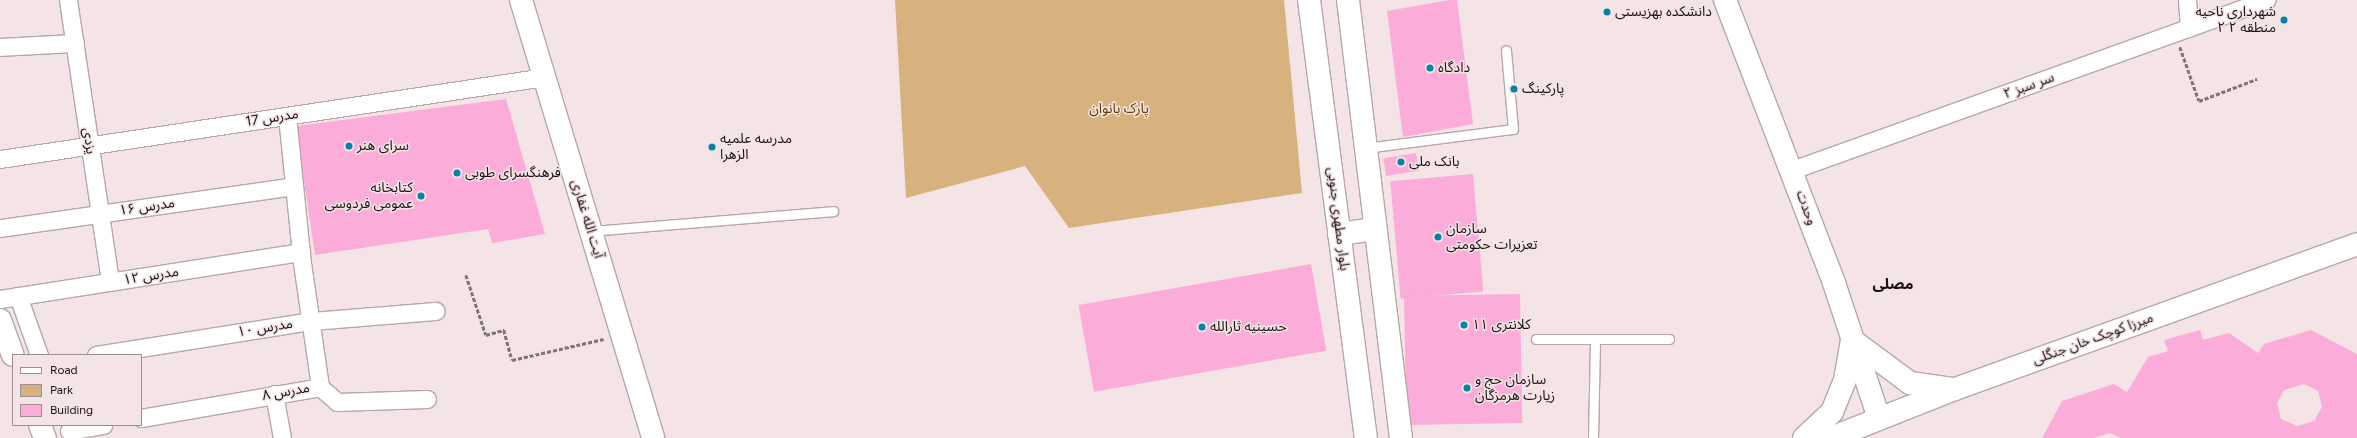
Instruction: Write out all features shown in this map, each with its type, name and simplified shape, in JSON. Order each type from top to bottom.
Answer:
[{"type":"street","name":"یزدی","points":[[68,0],[110,282]]},
{"type":"street","name":"آیت الله غفاری","points":[[521,0],[653,438]]},
{"type":"street","name":"بلوار مطهری جنوبی","points":[[1310,0],[1366,438]]},
{"type":"street","points":[[1348,0],[1400,438]]},
{"type":"street","name":"وحدت","points":[[1725,0],[1792,170],[1834,283],[1879,418]]},
{"type":"street","points":[[2182,31],[2187,0]]},
{"type":"street","name":"سر سبز ۲","points":[[1792,170],[2266,0]]},
{"type":"street","points":[[0,47],[75,43]]},
{"type":"street","name":"مدرس 17","points":[[0,159],[544,77]]},
{"type":"street","points":[[287,116],[301,252],[320,387]]},
{"type":"street","name":"مدرس ۱۶","points":[[0,228],[294,186]]},
{"type":"street","points":[[1339,234],[1375,229]]},
{"type":"street","name":"میرزا کوچک خان جنگلی","points":[[1831,438],[1955,389],[2357,244]]},
{"type":"street","name":"مدرس ۱۲","points":[[0,299],[301,252]]},
{"type":"street","points":[[18,296],[39,354]]},
{"type":"street","name":"مدرس ۱۰","points":[[102,354],[311,321],[436,311]]},
{"type":"street","points":[[0,320],[13,354]]},
{"type":"street","points":[[1804,438],[1832,412],[1844,380],[1852,340],[1910,383],[1955,389]]},
{"type":"street","name":"مدرس ۸","points":[[142,418],[320,387],[337,402],[427,399]]},
{"type":"street","points":[[274,394],[282,438]]},
{"type":"street","points":[[40,426],[45,438]]},
{"type":"street","points":[[69,431],[97,426]]},
{"type":"lane","points":[[1366,148],[1513,130],[1506,50]]},
{"type":"lane","points":[[591,231],[833,211]]},
{"type":"lane","points":[[1536,339],[1669,339]]},
{"type":"lane","points":[[1593,438],[1595,339]]},
{"type":"path","points":[[2182,31],[2199,101],[2257,79]]},
{"type":"path","points":[[466,275],[486,335],[504,330],[512,360],[622,335]]},
{"type":"green space","name":"پارک بانوان","points":[[895,0],[1284,0],[1302,193],[1069,228],[1025,166],[906,198]]},
{"type":"building","name":"دادگاه","points":[[1449,0],[1457,0],[1473,124],[1403,137],[1387,11]]},
{"type":"building","name":"کتابخانه عمومی فردوسی","points":[[506,99],[545,234],[492,243],[488,229],[315,255],[296,126]]},
{"type":"building","name":"بانک ملی","points":[[1416,153],[1419,171],[1386,176],[1383,158]]},
{"type":"building","name":"سازمان تعزیرات حکومتی","points":[[1473,174],[1483,292],[1401,299],[1390,181]]},
{"type":"building","name":"حسینیه ثارالله","points":[[1311,264],[1326,351],[1094,392],[1079,305]]},
{"type":"building","points":[[1520,294],[1522,423],[1406,425],[1404,296]]},
{"type":"building","points":[[2200,330],[2203,340],[2229,333],[2258,353],[2264,344],[2311,330],[2357,354],[2357,438],[2121,438],[2110,433],[2094,438],[2042,438],[2062,401],[2114,384],[2127,392],[2148,357],[2168,351],[2164,340]],"holes":[[[2304,384],[2318,391],[2322,407],[2314,421],[2297,426],[2281,419],[2277,403],[2284,390]]]},
{"type":"place","name":"دانشکده بهزیستی","points":[[1607,12]]},
{"type":"place","name":"شهرداری ناحیه ۲ منطقه ۲","points":[[2284,20]]},
{"type":"place","name":"دادگاه","points":[[1430,68]]},
{"type":"place","name":"پارکینگ","points":[[1514,89]]},
{"type":"place","name":"سرای هنر","points":[[349,146]]},
{"type":"place","name":"مدرسه علمیه الزهرا","points":[[712,147]]},
{"type":"place","name":"بانک ملی","points":[[1401,162]]},
{"type":"place","name":"فرهنگسرای طوبی","points":[[457,173]]},
{"type":"place","name":"کتابخانه عمومی فردوسی","points":[[421,196]]},
{"type":"place","name":"سازمان تعزیرات حکومتی","points":[[1438,237]]},
{"type":"place","name":"کلانتری ۱۱","points":[[1464,325]]},
{"type":"place","name":"حسینیه ثارالله","points":[[1202,327]]},
{"type":"place","name":"سازمان حج و زیارت هرمزگان","points":[[1467,388]]},
{"type":"district","name":"مصلی","points":[[1893,285]]}]
